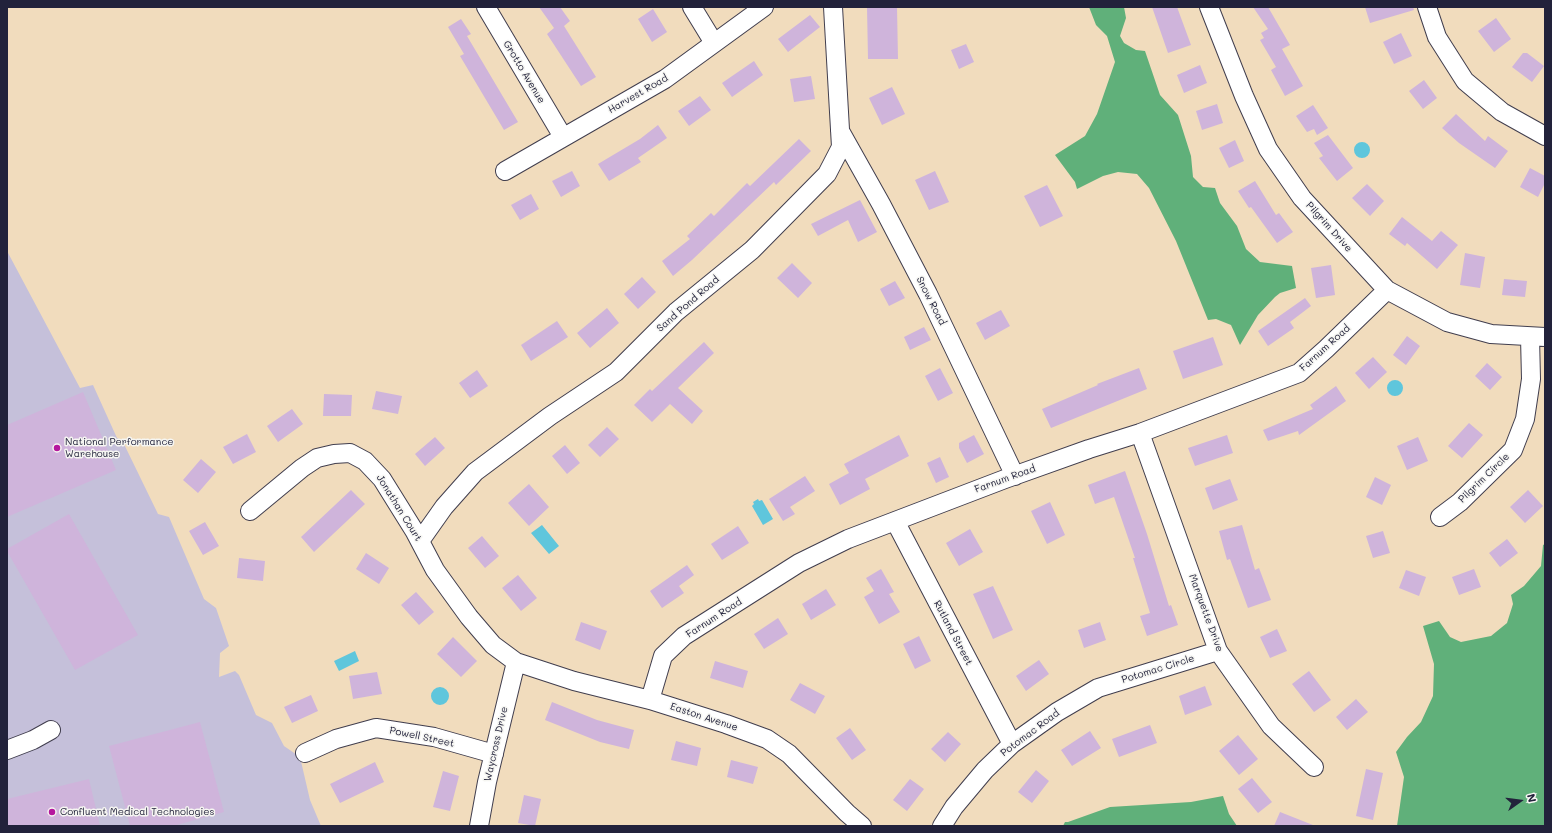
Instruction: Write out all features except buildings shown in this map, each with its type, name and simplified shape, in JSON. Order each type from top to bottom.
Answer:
[{"type":"street","name":"Grotto Avenue","points":[[486,7],[563,137]]},
{"type":"street","points":[[692,7],[714,43]]},
{"type":"street","name":"Harvest Road","points":[[505,171],[665,79],[764,7]]},
{"type":"street","name":"Sand Pond Road","points":[[420,541],[444,507],[475,472],[550,416],[616,372],[676,312],[752,250],[827,174],[841,147],[833,7]]},
{"type":"street","name":"Pilgrim Drive","points":[[1209,7],[1244,96],[1268,149],[1302,198],[1387,290],[1447,322],[1491,334],[1538,337]]},
{"type":"street","points":[[1427,7],[1437,37],[1466,81],[1502,112],[1545,136]]},
{"type":"street","name":"Snow Road","points":[[839,130],[881,204],[924,288],[1015,476]]},
{"type":"street","name":"Farnum Road","points":[[650,700],[663,656],[684,636],[799,563],[848,539],[895,521],[1089,449],[1140,433],[1299,373],[1387,290]]},
{"type":"street","name":"Pilgrim Circle","points":[[1440,517],[1460,502],[1513,450],[1525,419],[1538,337]]},
{"type":"street","name":"Marquette Drive","points":[[1140,433],[1218,651],[1271,726],[1314,768]]},
{"type":"street","name":"Jonathan Court","points":[[250,511],[302,468],[317,458],[334,454],[350,453],[365,461],[382,479],[420,541],[435,570],[469,617],[493,645],[516,662]]},
{"type":"street","name":"Rutland Street","points":[[895,521],[1012,744]]},
{"type":"street","name":"Potomac Circle","points":[[1097,689],[1218,651]]},
{"type":"street","name":"Easton Avenue","points":[[516,662],[574,681],[650,700],[726,724],[767,739],[789,754],[847,813],[862,826]]},
{"type":"street","name":"Waycross Drive","points":[[479,826],[494,754],[516,662]]},
{"type":"street","name":"Potomac Road","points":[[942,826],[954,807],[985,770],[1012,744],[1057,712],[1097,689]]},
{"type":"street","name":"Powell Street","points":[[305,752],[336,739],[376,728],[434,737],[494,754]]},
{"type":"street","points":[[7,750],[33,740],[51,730]]},
{"type":"shaded area","points":[[7,251],[80,388],[93,385],[117,438],[122,440],[158,514],[169,517],[204,599],[216,608],[229,646],[220,653],[219,677],[235,671],[239,675],[256,715],[272,723],[284,746],[300,757],[310,800],[321,826],[7,826]]},
{"type":"green space","points":[[1089,7],[1124,7],[1126,18],[1120,36],[1124,43],[1136,50],[1145,51],[1160,95],[1178,115],[1191,156],[1193,177],[1203,187],[1215,188],[1220,203],[1237,226],[1246,249],[1260,262],[1292,266],[1296,288],[1280,293],[1275,297],[1258,315],[1240,345],[1231,325],[1216,319],[1208,320],[1176,241],[1149,188],[1137,174],[1118,172],[1103,176],[1077,189],[1075,182],[1055,155],[1085,136],[1097,114],[1115,62],[1107,36],[1096,25]]},
{"type":"green space","points":[[1545,544],[1545,826],[1397,826],[1404,777],[1396,752],[1421,722],[1433,696],[1434,664],[1423,626],[1439,621],[1450,637],[1461,642],[1491,636],[1507,623],[1513,604],[1511,595],[1524,586],[1541,566],[1543,545]]},
{"type":"green space","points":[[1223,796],[1229,814],[1237,826],[1063,826],[1065,822],[1110,807],[1191,802]]},
{"type":"water","points":[[1359,142],[1365,142],[1370,147],[1368,156],[1365,158],[1359,158],[1354,153],[1354,147]]},
{"type":"water","points":[[1392,380],[1398,380],[1403,385],[1401,394],[1398,396],[1392,396],[1387,391],[1387,385]]},
{"type":"water","points":[[758,499],[759,501],[762,500],[773,519],[763,525],[752,506],[754,504],[753,502]]},
{"type":"water","points":[[542,525],[559,546],[549,554],[531,533]]},
{"type":"water","points":[[355,651],[359,661],[339,671],[334,661]]},
{"type":"water","points":[[440,687],[446,690],[449,696],[446,702],[440,705],[434,702],[431,696],[434,690]]},
{"type":"place","name":"National Performance Warehouse","points":[[57,448]]},
{"type":"place","name":"Confluent Medical Technologies","points":[[52,812]]}]
